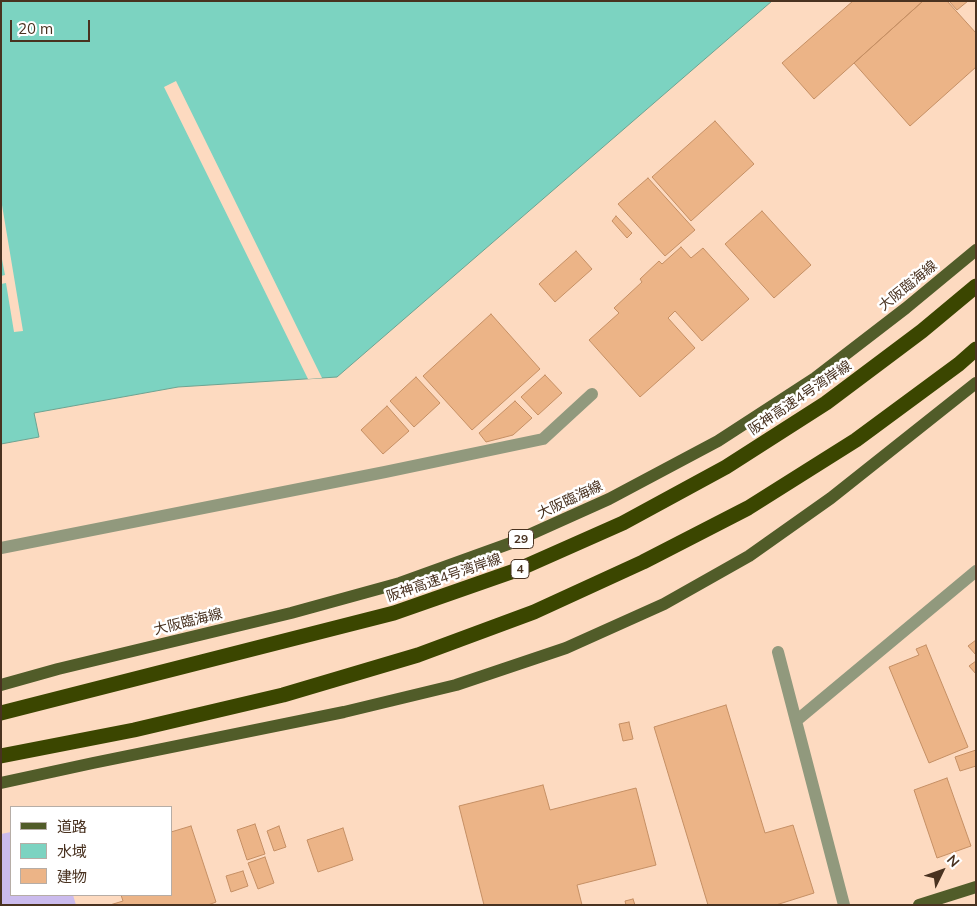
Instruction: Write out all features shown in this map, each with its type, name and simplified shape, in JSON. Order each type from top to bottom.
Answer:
[{"type":"highway","name":"阪神高速4号湾岸線","points":[[1,713],[394,613],[517,570],[623,522],[726,467],[826,403],[922,331],[976,286]]},
{"type":"highway","points":[[1,756],[134,730],[283,695],[418,655],[534,612],[643,562],[748,508],[856,440],[976,349]]},
{"type":"main road","name":"大阪臨海線","points":[[1,685],[58,669],[291,613],[400,583],[529,535],[609,499],[718,441],[815,378],[906,308],[976,250]]},
{"type":"main road","points":[[1,783],[344,712],[456,685],[566,648],[664,604],[749,556],[832,498],[976,382]]},
{"type":"main road","points":[[919,905],[976,887]]},
{"type":"street","points":[[1,548],[542,439],[592,394]]},
{"type":"street","points":[[796,721],[976,571]]},
{"type":"street","points":[[778,652],[844,905]]},
{"type":"shaded area","points":[[10,832],[10,896],[73,896],[76,905],[1,905],[1,834]]},
{"type":"water","points":[[1,1],[772,1],[337,377],[178,387],[34,413],[39,437],[1,444]]},
{"type":"pier","points":[[176,81],[322,378],[308,379],[164,87]]},
{"type":"pier","points":[[1,199],[23,331],[14,332],[6,283],[1,284],[1,276],[5,275],[1,254]]},
{"type":"building","points":[[853,1],[923,1],[814,99],[782,63]]},
{"type":"building","points":[[923,1],[947,1],[976,33],[976,67],[910,126],[854,63]]},
{"type":"building","points":[[949,1],[968,1],[957,10]]},
{"type":"building","points":[[715,121],[754,164],[691,221],[652,177]]},
{"type":"building","points":[[648,178],[695,230],[665,256],[618,204]]},
{"type":"building","points":[[762,211],[811,265],[774,298],[725,244]]},
{"type":"building","points":[[616,216],[632,233],[627,238],[612,221]]},
{"type":"building","points":[[681,247],[691,258],[703,248],[749,299],[702,341],[675,311],[668,318],[695,348],[640,397],[589,340],[619,313],[614,308],[642,282],[640,279],[659,261],[662,264]]},
{"type":"building","points":[[576,251],[592,269],[555,302],[539,284]]},
{"type":"building","points":[[491,314],[540,369],[472,430],[423,376]]},
{"type":"building","points":[[545,375],[562,393],[538,415],[521,397]]},
{"type":"building","points":[[416,377],[440,403],[414,427],[390,401]]},
{"type":"building","points":[[515,401],[532,418],[513,435],[486,442],[479,433]]},
{"type":"building","points":[[387,406],[409,431],[383,454],[361,430]]},
{"type":"building","points":[[976,640],[976,655],[968,646]]},
{"type":"building","points":[[926,645],[968,747],[929,763],[889,667],[919,655],[916,649]]},
{"type":"building","points":[[976,661],[976,674],[969,666]]},
{"type":"building","points":[[726,705],[765,833],[793,825],[814,893],[776,905],[708,905],[654,727]]},
{"type":"building","points":[[629,722],[633,739],[623,741],[619,724]]},
{"type":"building","points":[[976,750],[976,766],[960,771],[955,757]]},
{"type":"building","points":[[947,778],[971,846],[937,858],[914,790]]},
{"type":"building","points":[[543,785],[550,810],[636,788],[656,865],[577,885],[582,905],[484,905],[459,806]]},
{"type":"building","points":[[255,824],[265,854],[247,860],[237,830]]},
{"type":"building","points":[[191,826],[216,902],[208,905],[110,905],[123,901],[121,896],[172,896],[172,832]]},
{"type":"building","points":[[279,826],[286,847],[274,851],[267,831]]},
{"type":"building","points":[[343,828],[353,860],[318,872],[307,840]]},
{"type":"building","points":[[265,857],[274,883],[258,889],[248,863]]},
{"type":"building","points":[[243,871],[248,886],[231,892],[226,876]]},
{"type":"building","points":[[633,899],[635,905],[626,905],[625,901]]}]
